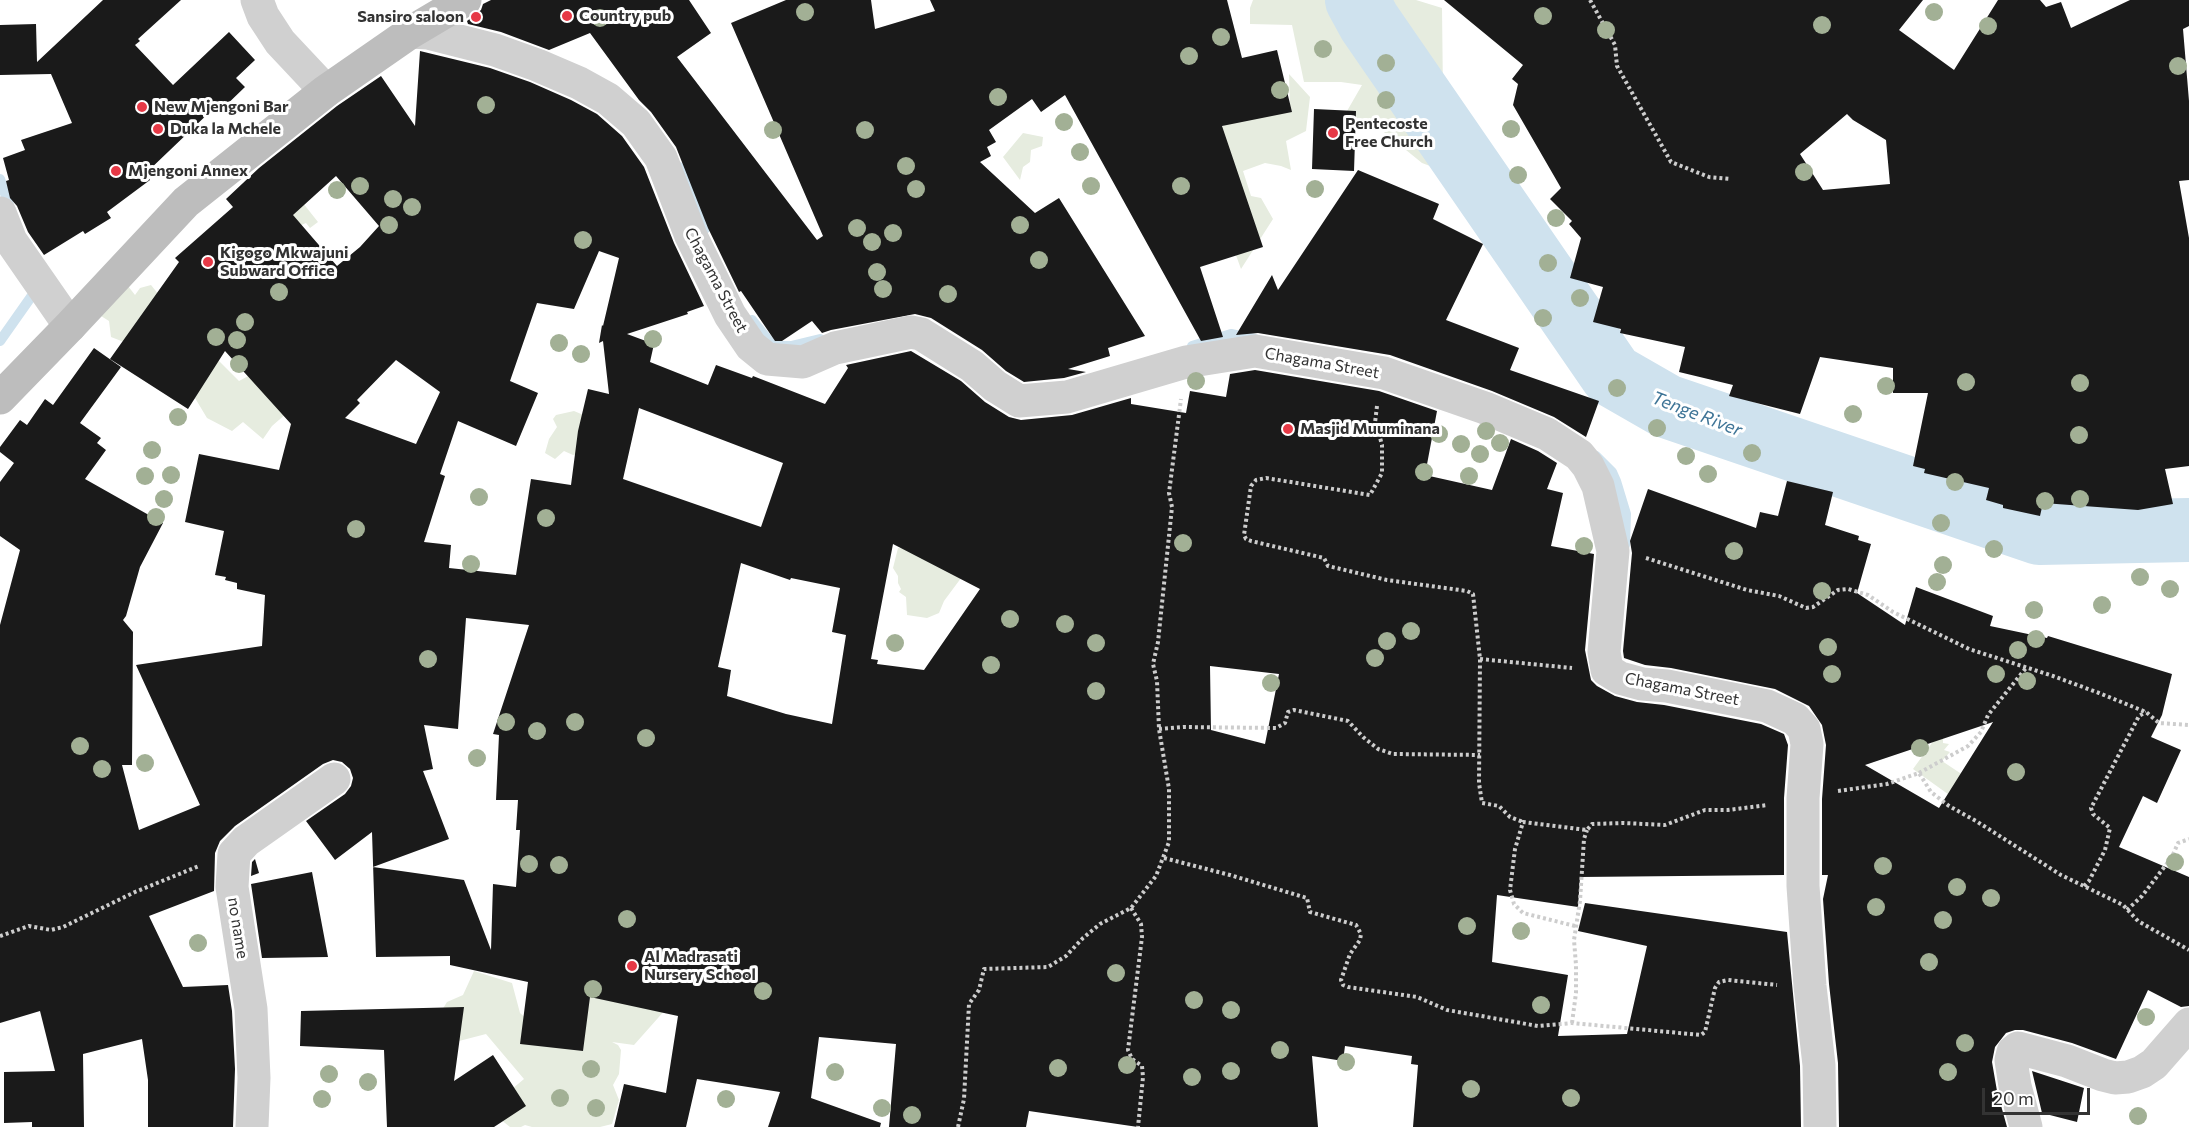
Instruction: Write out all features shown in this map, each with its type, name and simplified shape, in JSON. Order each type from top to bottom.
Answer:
[{"type":"street","points":[[257,0],[263,16],[280,42],[326,91]]},
{"type":"street","points":[[0,398],[186,202],[326,91],[411,33],[465,0]]},
{"type":"street","name":"Chagama Street","points":[[411,33],[428,33],[495,50],[537,65],[579,83],[608,99],[636,123],[661,158],[691,236],[730,315],[752,346],[767,359],[803,362],[835,348],[911,332],[921,334],[972,366],[995,386],[1019,401],[1067,397],[1186,362],[1255,351],[1384,373],[1485,408],[1547,434],[1579,455],[1588,466],[1598,486],[1612,551],[1604,652],[1607,670],[1620,678],[1642,684],[1668,686],[1767,706],[1795,719],[1804,729],[1807,744],[1803,798],[1803,886],[1810,986],[1819,1065],[1820,1127]]},
{"type":"street","points":[[0,213],[11,241],[70,326]]},
{"type":"street","points":[[234,854],[246,841],[334,779]]},
{"type":"street","name":"no name","points":[[234,854],[232,887],[251,1009],[254,1078],[252,1127]]},
{"type":"street","points":[[2026,1127],[2011,1060],[2013,1052],[2018,1048],[2067,1061],[2103,1075],[2121,1077],[2142,1072],[2154,1064],[2189,1024]]},
{"type":"path","points":[[1590,0],[1615,45],[1617,66],[1671,162],[1709,177],[1730,179]]},
{"type":"path","points":[[958,1127],[964,1099],[969,1004],[979,990],[984,969],[1048,967],[1066,956],[1100,924],[1131,908],[1156,876],[1169,842],[1169,789],[1159,729],[1157,681],[1153,664],[1158,642],[1172,507],[1169,493],[1186,362]]},
{"type":"path","points":[[1384,373],[1374,423],[1374,430],[1379,434],[1382,445],[1382,473],[1370,495],[1266,478],[1256,480],[1251,486],[1244,535],[1251,541],[1324,558],[1328,566],[1387,580],[1467,591],[1474,597],[1480,659],[1479,783],[1482,803],[1498,806],[1510,817],[1523,822],[1587,830]]},
{"type":"path","points":[[1612,551],[1647,558],[1747,590],[1779,596],[1806,608],[1813,607],[1838,590],[1848,589],[1868,595],[1893,612],[1969,649],[2053,676],[2146,712],[2159,723],[2189,725]]},
{"type":"path","points":[[1480,659],[1607,670]]},
{"type":"path","points":[[1572,1023],[1576,993],[1575,927],[1580,901],[1584,839],[1592,824],[1665,825],[1705,810],[1752,808],[1887,784],[1919,773],[1968,746],[1981,732],[1988,715],[2026,668]]},
{"type":"path","points":[[1159,729],[1276,728],[1286,723],[1288,712],[1294,710],[1348,721],[1378,749],[1393,754],[1480,755]]},
{"type":"path","points":[[2084,886],[2105,850],[2110,828],[2093,814],[2091,808],[2139,716],[2146,712]]},
{"type":"path","points":[[1919,773],[1931,792],[1949,806],[2061,875],[2123,905],[2138,921],[2189,950]]},
{"type":"path","points":[[1523,822],[1515,849],[1511,880],[1510,890],[1514,904],[1523,913],[1575,927]]},
{"type":"path","points":[[2127,910],[2142,896],[2172,857],[2178,843],[2189,839]]},
{"type":"path","points":[[0,936],[29,926],[51,930],[63,927],[135,892],[234,854]]},
{"type":"path","points":[[1164,858],[1307,898],[1308,906],[1313,914],[1356,925],[1361,934],[1360,940],[1350,954],[1341,980],[1343,985],[1417,997],[1447,1010],[1538,1026],[1572,1023],[1701,1035],[1705,1032],[1715,988],[1719,982],[1728,980],[1789,987],[1810,986]]},
{"type":"path","points":[[1131,908],[1141,924],[1142,937],[1128,1050],[1132,1059],[1142,1066],[1138,1127]]},
{"type":"shaded area","points":[[1253,0],[1416,0],[1442,8],[1443,96],[1463,138],[1438,169],[1422,163],[1374,124],[1343,118],[1362,85],[1341,82],[1304,82],[1292,25],[1250,24],[1250,8]]},
{"type":"shaded area","points":[[1289,74],[1310,97],[1306,131],[1286,141],[1291,170],[1265,163],[1243,171],[1251,196],[1261,198],[1273,219],[1241,269],[1199,153],[1242,108],[1290,107]]},
{"type":"shaded area","points":[[1023,133],[1043,137],[1042,146],[1031,150],[1030,162],[1023,167],[1020,180],[1003,157]]},
{"type":"shaded area","points":[[295,193],[318,222],[310,228],[306,223],[299,226],[293,219]]},
{"type":"shaded area","points":[[151,285],[159,295],[124,342],[111,337],[109,321],[101,316],[128,286],[135,295],[140,288]]},
{"type":"shaded area","points":[[213,355],[239,381],[252,374],[287,413],[272,426],[263,439],[243,422],[232,431],[207,418],[195,398]]},
{"type":"shaded area","points":[[574,411],[593,419],[581,454],[573,455],[564,451],[555,459],[545,453],[549,439],[557,427],[553,419],[556,415]]},
{"type":"shaded area","points":[[898,548],[926,550],[967,570],[944,601],[939,613],[927,618],[907,615],[906,597],[899,592],[901,589],[898,576],[893,568]]},
{"type":"shaded area","points":[[1937,736],[1943,738],[1943,743],[1949,744],[1944,750],[1950,752],[1942,761],[2008,805],[1998,830],[1913,769]]},
{"type":"shaded area","points":[[474,971],[512,983],[520,1013],[528,1020],[587,978],[666,1009],[634,1045],[612,1042],[621,1050],[619,1074],[613,1085],[619,1100],[612,1124],[600,1127],[532,1127],[525,1125],[510,1127],[500,1119],[512,1089],[524,1079],[486,1034],[459,1041],[439,1015],[447,1002],[463,995]]},
{"type":"building","points":[[103,0],[181,0],[138,39],[140,41],[135,45],[173,85],[229,32],[255,60],[236,78],[245,87],[218,113],[214,108],[146,173],[150,180],[107,212],[111,218],[85,234],[83,231],[44,255],[28,232],[17,206],[10,198],[6,181],[9,180],[3,158],[25,150],[21,140],[72,123],[51,74],[0,75],[0,25],[36,24],[37,62]]},
{"type":"building","points":[[491,0],[689,0],[711,33],[677,57],[817,240],[823,236],[731,23],[786,0],[871,0],[875,29],[935,11],[930,0],[1227,0],[1242,58],[1277,50],[1292,112],[1222,126],[1263,247],[1200,267],[1223,337],[1201,341],[1065,95],[1041,112],[1032,99],[989,130],[996,142],[987,147],[991,156],[980,162],[1035,213],[1059,198],[1145,336],[1108,348],[1110,356],[1068,369],[1086,372],[1064,378],[1024,382],[1006,371],[982,350],[931,318],[915,314],[822,333],[812,321],[782,341],[775,341],[741,291],[739,292],[708,228],[676,147],[590,33],[549,50],[501,32],[468,24],[467,21],[481,10],[483,4]]},
{"type":"building","points":[[1444,0],[1923,0],[1899,30],[1954,70],[1998,0],[2040,0],[2046,7],[2061,2],[2071,28],[2130,0],[2189,0],[2189,26],[2183,29],[2189,101],[2189,180],[2179,181],[2189,238],[2189,466],[2165,469],[2173,504],[2138,510],[2043,503],[2040,516],[2003,508],[2003,505],[1986,500],[1989,488],[1924,473],[1925,469],[1913,466],[1928,393],[1893,393],[1893,368],[1820,357],[1800,414],[1729,396],[1733,385],[1679,372],[1685,347],[1620,333],[1621,329],[1593,322],[1603,287],[1570,278],[1581,238],[1569,224],[1572,221],[1550,199],[1561,188],[1513,105],[1518,84],[1512,79],[1523,65]],"holes":[[[1847,114],[1886,140],[1890,184],[1823,190],[1800,154]]]},
{"type":"building","points":[[420,51],[490,68],[530,82],[597,114],[622,136],[644,167],[674,243],[704,306],[687,312],[688,314],[627,334],[654,344],[650,362],[708,385],[716,365],[752,378],[753,376],[825,404],[848,368],[846,365],[911,351],[961,381],[985,402],[1009,417],[1021,420],[1072,415],[1131,398],[1131,404],[1186,413],[1190,391],[1226,397],[1230,374],[1255,370],[1379,391],[1437,411],[1425,475],[1492,490],[1511,439],[1538,451],[1557,463],[1547,489],[1563,493],[1551,546],[1594,554],[1585,650],[1591,680],[1615,696],[1761,724],[1784,734],[1788,745],[1784,798],[1784,875],[1580,877],[1578,907],[1497,895],[1492,962],[1568,975],[1558,1036],[1627,1034],[1647,946],[1578,931],[1585,903],[1787,932],[1800,1066],[1801,1127],[1413,1127],[1418,1065],[1411,1064],[1412,1056],[1345,1046],[1343,1061],[1312,1056],[1318,1127],[1138,1127],[1029,1111],[1026,1127],[889,1127],[896,1044],[819,1037],[811,1098],[881,1123],[880,1127],[768,1127],[780,1092],[697,1079],[686,1127],[614,1127],[624,1084],[666,1093],[678,1016],[590,997],[583,1051],[520,1044],[528,982],[450,965],[450,956],[376,957],[373,867],[372,832],[335,860],[306,821],[345,794],[351,786],[353,778],[350,769],[342,762],[333,760],[323,764],[235,826],[220,841],[215,853],[214,891],[149,916],[183,987],[228,985],[232,1011],[235,1069],[233,1127],[148,1127],[148,1080],[142,1039],[83,1054],[84,1127],[32,1127],[32,1122],[4,1123],[4,1072],[55,1071],[40,1011],[0,1023],[0,625],[20,550],[0,536],[0,482],[14,463],[0,452],[0,447],[20,420],[27,425],[45,399],[53,405],[94,348],[121,367],[80,423],[101,438],[97,443],[106,450],[85,479],[163,523],[140,567],[123,620],[133,632],[132,765],[122,765],[139,830],[200,805],[136,665],[262,646],[265,595],[237,589],[237,583],[225,580],[226,577],[215,575],[224,531],[185,522],[199,454],[279,470],[291,424],[225,351],[188,409],[110,359],[179,262],[175,258],[233,207],[226,199],[259,168],[337,106],[381,76],[415,126]],"holes":[[[336,176],[379,226],[360,247],[337,266],[293,215]],[[599,251],[619,258],[599,343],[603,341],[609,394],[588,389],[578,431],[571,485],[531,479],[516,575],[449,568],[451,545],[424,542],[445,476],[440,474],[458,421],[516,446],[538,393],[510,381],[537,303],[574,309]],[[396,360],[440,392],[416,444],[345,418],[360,403],[357,400]],[[639,408],[783,463],[761,527],[623,479]],[[893,544],[980,589],[924,670],[877,664],[878,660],[871,659]],[[741,563],[790,580],[791,578],[840,588],[832,632],[846,635],[832,724],[786,714],[727,696],[731,670],[718,667]],[[466,618],[529,625],[493,734],[499,735],[496,800],[518,800],[516,830],[520,830],[516,887],[493,884],[491,950],[464,880],[373,867],[449,839],[423,771],[433,769],[424,725],[458,729]],[[1210,666],[1279,674],[1265,744],[1211,730]]]},
{"type":"building","points":[[1314,109],[1356,111],[1354,171],[1312,169]]},
{"type":"building","points":[[1358,170],[1439,204],[1433,219],[1483,244],[1446,320],[1519,348],[1510,370],[1599,401],[1586,437],[1554,417],[1492,391],[1390,355],[1258,333],[1236,335],[1272,275],[1278,290]]},
{"type":"building","points":[[1787,481],[1833,492],[1825,525],[1859,536],[1858,540],[1871,544],[1857,593],[1905,625],[1916,587],[1993,616],[1990,626],[2047,638],[2048,636],[2172,674],[2162,715],[2151,737],[2181,750],[2157,803],[2143,796],[2119,847],[2189,877],[2189,1006],[2181,1007],[2148,990],[2116,1059],[2072,1043],[2023,1030],[2006,1033],[1995,1047],[1992,1062],[2007,1127],[1839,1127],[1838,1063],[1823,899],[1828,875],[1822,875],[1822,799],[1826,745],[1822,725],[1809,706],[1775,689],[1645,665],[1624,658],[1632,553],[1630,541],[1648,489],[1756,528],[1760,512],[1778,516]],"holes":[[[1993,722],[1939,808],[1865,765]]]},
{"type":"building","points":[[255,859],[259,873],[251,876],[252,862]]},
{"type":"building","points":[[312,872],[328,957],[262,958],[251,884]]},
{"type":"building","points":[[464,1007],[454,1081],[493,1055],[526,1106],[494,1127],[387,1127],[384,1050],[300,1046],[301,1011]]},
{"type":"building","points":[[2032,1071],[2084,1088],[2077,1122],[2042,1113]]},
{"type":"waterway","name":"Tenge River","points":[[1357,0],[1369,22],[1612,375],[1666,406],[2039,533],[2189,530]]},
{"type":"waterway","points":[[679,167],[690,184],[705,229]]},
{"type":"waterway","points":[[0,179],[11,211]]},
{"type":"waterway","points":[[0,341],[31,297]]},
{"type":"waterway","points":[[752,320],[773,346],[791,346],[820,339]]},
{"type":"waterway","points":[[1192,346],[1231,334],[1255,339]]},
{"type":"waterway","points":[[1596,456],[1612,472],[1616,481],[1626,514],[1625,545]]},
{"type":"place","name":"Country pub","points":[[567,16]]},
{"type":"place","name":"Sansiro saloon","points":[[476,17]]},
{"type":"place","name":"New Mjengoni Bar","points":[[142,107]]},
{"type":"place","name":"Duka la Mchele","points":[[158,129]]},
{"type":"place","name":"Pentecoste Free Church","points":[[1333,133]]},
{"type":"place","name":"Mjengoni Annex","points":[[116,171]]},
{"type":"place","name":"Kigogo Mkwajuni Subward Office","points":[[208,262]]},
{"type":"place","name":"Masjid Muuminana","points":[[1288,429]]},
{"type":"place","name":"Al Madrasati Nursery School","points":[[632,966]]}]
